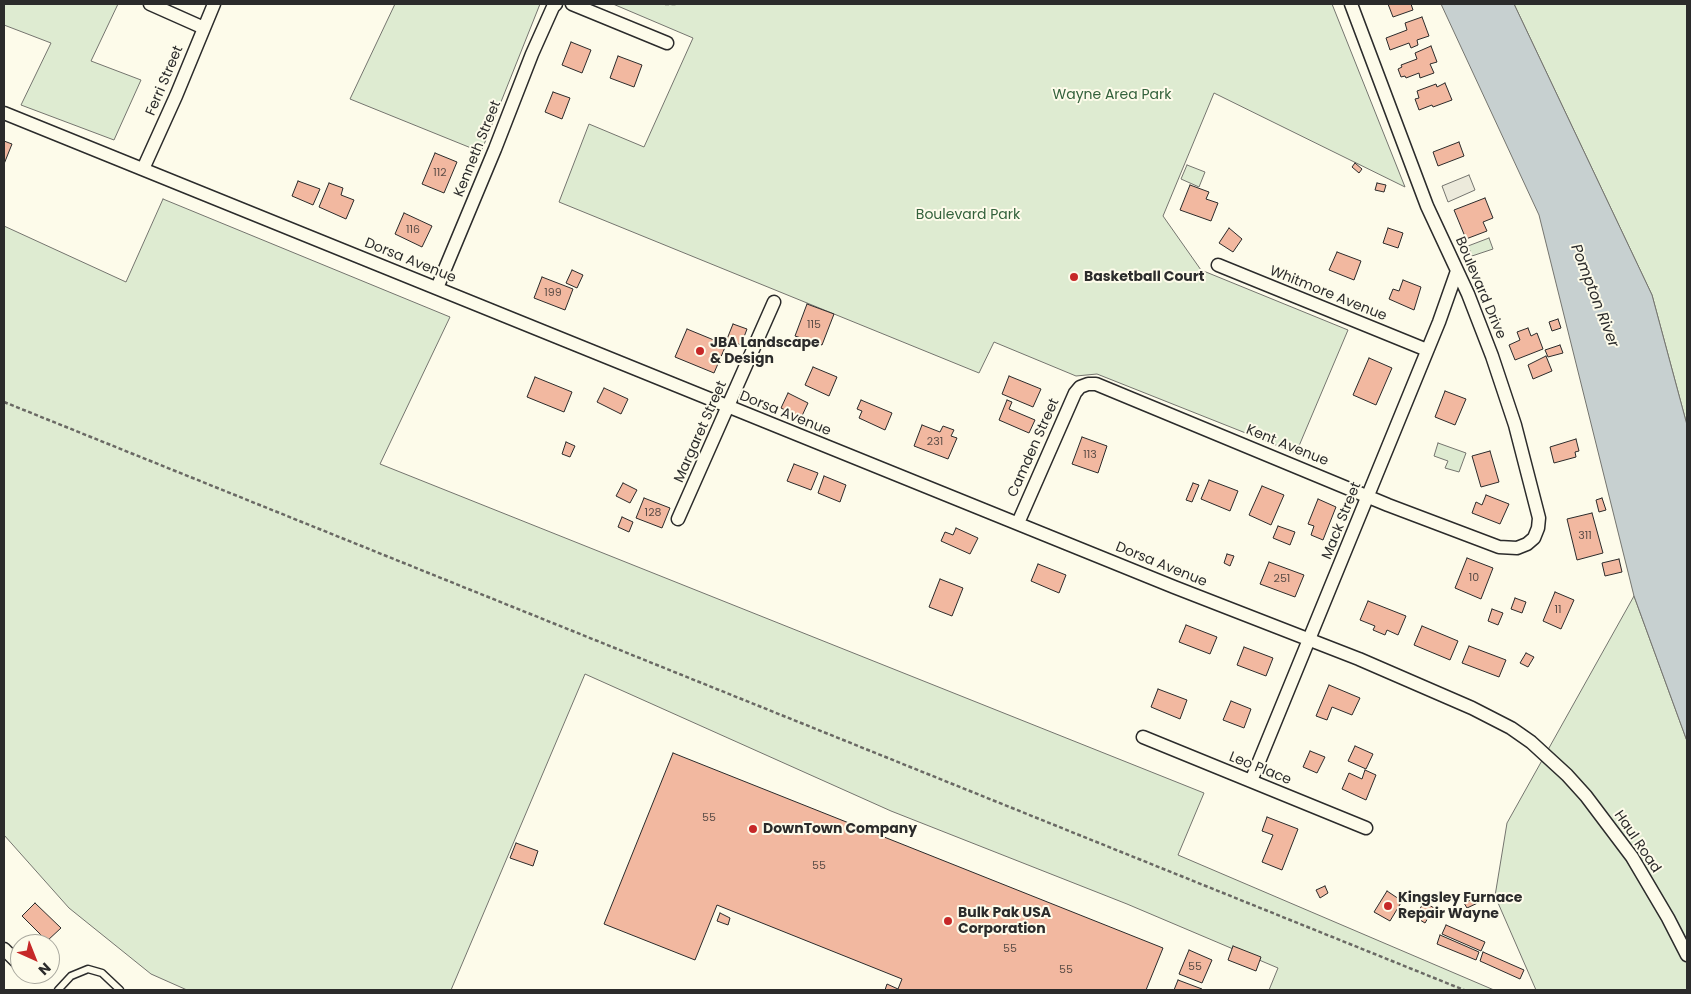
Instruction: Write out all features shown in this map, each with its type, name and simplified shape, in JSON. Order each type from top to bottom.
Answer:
[{"type":"street","points":[[150,4],[204,28]]},
{"type":"street","name":"Ferri Street","points":[[143,169],[214,4]]},
{"type":"street","name":"Kenneth Street","points":[[437,288],[547,20],[556,4]]},
{"type":"street","points":[[572,4],[667,43]]},
{"type":"street","name":"Boulevard Drive","points":[[1350,4],[1421,190],[1475,312],[1515,425],[1539,518],[1534,538],[1527,544],[1517,548],[1506,548],[1483,541]]},
{"type":"street","name":"Dorsa Avenue","points":[[4,113],[1174,587],[1310,639],[1472,708],[1511,728],[1531,742],[1547,757]]},
{"type":"street","name":"Whitmore Avenue","points":[[1218,265],[1427,350]]},
{"type":"street","name":"Mack Street","points":[[1251,781],[1439,322],[1457,271]]},
{"type":"street","name":"Margaret Street","points":[[678,520],[774,302]]},
{"type":"street","name":"Kent Avenue","points":[[1080,387],[1096,384],[1368,496],[1483,541]]},
{"type":"street","name":"Camden Street","points":[[1018,523],[1075,393],[1080,387]]},
{"type":"street","name":"Leo Place","points":[[1143,737],[1366,828]]},
{"type":"street","name":"Haul Road","points":[[1547,757],[1586,796],[1632,858],[1668,918],[1687,955]]},
{"type":"lane","points":[[58,990],[71,976],[88,969],[102,973],[120,990]]},
{"type":"path","points":[[665,4],[678,4]]},
{"type":"path","points":[[4,402],[1464,990]]},
{"type":"green space","points":[[4,4],[118,4],[91,61],[141,80],[114,140],[21,105],[51,43],[4,25]]},
{"type":"green space","points":[[395,4],[540,4],[481,152],[350,99]]},
{"type":"green space","points":[[613,4],[1332,4],[1405,187],[1214,93],[1163,216],[1201,270],[1348,330],[1296,453],[1097,374],[1076,376],[994,342],[979,373],[559,202],[589,124],[644,147],[693,38]]},
{"type":"green space","points":[[1514,4],[1687,4],[1687,425],[1652,295]]},
{"type":"green space","points":[[1187,165],[1205,172],[1199,187],[1181,179]]},
{"type":"green space","points":[[163,199],[450,317],[380,464],[1204,793],[1178,855],[1494,990],[1269,990],[1278,968],[1127,904],[891,811],[585,674],[451,990],[187,990],[151,974],[69,908],[4,835],[4,226],[126,282]]},
{"type":"green space","points":[[1489,238],[1493,249],[1472,256],[1468,246]]},
{"type":"green space","points":[[1438,443],[1466,453],[1459,472],[1445,468],[1448,461],[1434,456]]},
{"type":"green space","points":[[1634,596],[1687,741],[1687,990],[1536,990],[1495,896],[1507,823]]},
{"type":"shaded area","points":[[1469,175],[1475,190],[1448,202],[1442,186]]},
{"type":"water","name":"Pompton River","points":[[1441,4],[1514,4],[1652,295],[1687,425],[1687,741],[1634,596],[1539,215]]},
{"type":"building","points":[[1388,4],[1411,4],[1413,10],[1393,17]]},
{"type":"building","points":[[1422,17],[1429,36],[1417,40],[1418,45],[1411,48],[1409,43],[1390,50],[1386,38],[1407,30],[1405,23]]},
{"type":"building","points":[[571,42],[591,50],[582,73],[562,65]]},
{"type":"building","points":[[1431,46],[1437,62],[1430,64],[1434,73],[1420,78],[1419,73],[1406,78],[1405,76],[1401,77],[1398,69],[1402,67],[1401,65],[1417,59],[1415,53]]},
{"type":"building","points":[[618,56],[642,65],[634,87],[610,78]]},
{"type":"building","points":[[1445,83],[1452,100],[1419,110],[1415,99],[1419,98],[1417,91],[1436,84],[1437,87]]},
{"type":"building","points":[[553,92],[570,98],[562,119],[545,112]]},
{"type":"building","points":[[4,141],[12,144],[4,164]]},
{"type":"building","points":[[1459,142],[1464,156],[1438,166],[1433,152]]},
{"type":"building","points":[[435,153],[457,162],[444,193],[422,184]]},
{"type":"building","points":[[1355,163],[1362,169],[1359,173],[1352,167]]},
{"type":"building","points":[[298,181],[320,189],[313,205],[292,196]]},
{"type":"building","points":[[329,183],[343,188],[341,195],[354,200],[346,219],[319,207]]},
{"type":"building","points":[[1377,183],[1386,185],[1384,192],[1375,190]]},
{"type":"building","points":[[1190,185],[1209,192],[1206,199],[1218,203],[1211,221],[1180,210]]},
{"type":"building","points":[[1485,198],[1493,218],[1483,222],[1487,231],[1466,239],[1454,210]]},
{"type":"building","points":[[404,213],[432,226],[422,247],[395,234]]},
{"type":"building","points":[[1229,228],[1242,239],[1233,252],[1219,243]]},
{"type":"building","points":[[1388,228],[1403,233],[1398,248],[1383,243]]},
{"type":"building","points":[[1337,252],[1361,261],[1354,280],[1329,270]]},
{"type":"building","points":[[572,270],[583,275],[577,288],[566,283]]},
{"type":"building","points":[[542,277],[573,289],[565,310],[534,298]]},
{"type":"building","points":[[1403,280],[1421,287],[1414,310],[1389,299],[1393,289],[1399,291]]},
{"type":"building","points":[[807,304],[834,314],[822,345],[795,336]]},
{"type":"building","points":[[1558,319],[1561,328],[1552,331],[1549,322]]},
{"type":"building","points":[[733,324],[747,329],[741,345],[727,339]]},
{"type":"building","points":[[1528,328],[1531,336],[1537,333],[1543,349],[1515,360],[1509,345],[1520,340],[1517,332]]},
{"type":"building","name":"JBA Landscape & Design","points":[[687,329],[726,345],[714,373],[675,357]]},
{"type":"building","points":[[1560,345],[1563,353],[1548,357],[1545,350]]},
{"type":"building","points":[[1546,356],[1552,371],[1533,379],[1528,365]]},
{"type":"building","points":[[1369,358],[1392,368],[1376,405],[1353,395]]},
{"type":"building","points":[[813,367],[837,377],[829,396],[805,385]]},
{"type":"building","points":[[1009,376],[1041,389],[1033,407],[1002,394]]},
{"type":"building","points":[[535,377],[572,392],[564,412],[527,397]]},
{"type":"building","points":[[604,388],[628,399],[621,414],[597,402]]},
{"type":"building","points":[[1445,391],[1466,399],[1455,425],[1435,417]]},
{"type":"building","points":[[788,393],[808,403],[801,418],[781,408]]},
{"type":"building","points":[[861,400],[892,413],[885,430],[859,418],[862,411],[857,409]]},
{"type":"building","points":[[1007,400],[1012,402],[1009,409],[1035,420],[1029,433],[999,420]]},
{"type":"building","points":[[922,425],[940,432],[943,426],[954,430],[951,436],[957,438],[948,459],[914,446]]},
{"type":"building","points":[[1082,437],[1107,446],[1098,473],[1072,464]]},
{"type":"building","points":[[1576,439],[1579,451],[1575,452],[1576,457],[1554,463],[1550,447]]},
{"type":"building","points":[[566,442],[575,446],[570,457],[562,454]]},
{"type":"building","points":[[1490,451],[1499,482],[1481,487],[1472,456]]},
{"type":"building","points":[[794,464],[818,473],[811,490],[787,481]]},
{"type":"building","points":[[824,476],[846,485],[840,502],[818,493]]},
{"type":"building","points":[[1209,480],[1238,491],[1230,511],[1201,499]]},
{"type":"building","points":[[623,483],[637,490],[630,503],[616,496]]},
{"type":"building","points":[[1193,483],[1199,485],[1192,502],[1186,500]]},
{"type":"building","points":[[1262,486],[1284,495],[1271,525],[1249,515]]},
{"type":"building","points":[[1486,495],[1509,504],[1500,524],[1472,513],[1476,502],[1482,505]]},
{"type":"building","points":[[644,498],[670,508],[662,528],[636,518]]},
{"type":"building","points":[[1602,498],[1606,510],[1599,512],[1596,500]]},
{"type":"building","points":[[1318,499],[1336,507],[1323,540],[1311,535],[1314,526],[1308,524]]},
{"type":"building","points":[[1592,513],[1603,553],[1577,560],[1567,519]]},
{"type":"building","points":[[622,517],[633,522],[629,532],[618,527]]},
{"type":"building","points":[[1278,526],[1295,532],[1290,545],[1273,538]]},
{"type":"building","points":[[956,528],[978,538],[970,554],[941,541],[945,532],[953,535]]},
{"type":"building","points":[[1227,554],[1234,556],[1230,566],[1224,563]]},
{"type":"building","points":[[1467,558],[1493,568],[1481,599],[1455,588]]},
{"type":"building","points":[[1619,559],[1622,572],[1605,576],[1602,563]]},
{"type":"building","points":[[1269,562],[1304,575],[1295,597],[1260,584]]},
{"type":"building","points":[[1038,564],[1066,575],[1059,593],[1031,581]]},
{"type":"building","points":[[940,579],[963,588],[952,616],[929,607]]},
{"type":"building","points":[[1555,592],[1574,600],[1561,629],[1543,621]]},
{"type":"building","points":[[1515,598],[1526,602],[1522,613],[1511,609]]},
{"type":"building","points":[[1368,601],[1406,616],[1398,635],[1387,630],[1385,635],[1373,630],[1375,626],[1360,620]]},
{"type":"building","points":[[1492,609],[1503,613],[1498,625],[1488,621]]},
{"type":"building","points":[[1186,625],[1217,637],[1210,654],[1179,642]]},
{"type":"building","points":[[1422,626],[1458,641],[1450,660],[1414,645]]},
{"type":"building","points":[[1469,646],[1506,660],[1499,677],[1462,663]]},
{"type":"building","points":[[1244,647],[1273,658],[1266,676],[1237,665]]},
{"type":"building","points":[[1526,653],[1534,657],[1528,667],[1520,663]]},
{"type":"building","points":[[1329,685],[1360,698],[1352,715],[1332,707],[1327,720],[1316,716]]},
{"type":"building","points":[[1158,689],[1187,700],[1180,719],[1151,707]]},
{"type":"building","points":[[1231,701],[1251,709],[1244,728],[1223,720]]},
{"type":"building","points":[[1355,746],[1373,754],[1366,769],[1348,761]]},
{"type":"building","points":[[1310,751],[1325,757],[1317,773],[1303,767]]},
{"type":"building","name":"DownTown Company","points":[[673,753],[1163,948],[1146,990],[885,990],[887,984],[898,989],[902,979],[717,905],[695,960],[604,924]]},
{"type":"building","points":[[1365,770],[1376,775],[1366,800],[1342,789],[1349,773],[1362,779]]},
{"type":"building","points":[[1267,817],[1298,829],[1282,870],[1262,862],[1273,835],[1262,831]]},
{"type":"building","points":[[516,843],[538,851],[533,866],[510,858]]},
{"type":"building","points":[[1325,886],[1328,893],[1320,898],[1316,890]]},
{"type":"building","name":"Kingsley Furnace Repair Wayne","points":[[1387,891],[1402,901],[1390,921],[1374,912]]},
{"type":"building","points":[[1480,896],[1482,901],[1467,908],[1464,903]]},
{"type":"building","points":[[1424,902],[1434,908],[1425,923],[1415,917]]},
{"type":"building","points":[[35,903],[61,928],[55,934],[40,934],[22,916]]},
{"type":"building","points":[[720,913],[730,918],[728,925],[717,921]]},
{"type":"building","points":[[1446,925],[1485,942],[1481,951],[1442,934]]},
{"type":"building","points":[[1440,935],[1479,952],[1476,960],[1437,944]]},
{"type":"building","points":[[1233,946],[1261,957],[1256,971],[1228,960]]},
{"type":"building","points":[[1189,950],[1212,960],[1202,983],[1179,974]]},
{"type":"building","points":[[1483,952],[1524,970],[1520,979],[1480,961]]},
{"type":"building","points":[[1178,980],[1202,989],[1174,990]]},
{"type":"place","name":"Basketball Court","points":[[1074,277]]},
{"type":"place","name":"JBA Landscape & Design","points":[[700,351]]},
{"type":"place","name":"DownTown Company","points":[[753,829]]},
{"type":"place","name":"Kingsley Furnace Repair Wayne","points":[[1388,906]]},
{"type":"place","name":"Bulk Pak USA Corporation","points":[[948,921]]},
{"type":"park label","name":"Wayne Area Park","points":[[1112,95]]},
{"type":"park label","name":"Boulevard Park","points":[[968,215]]}]
